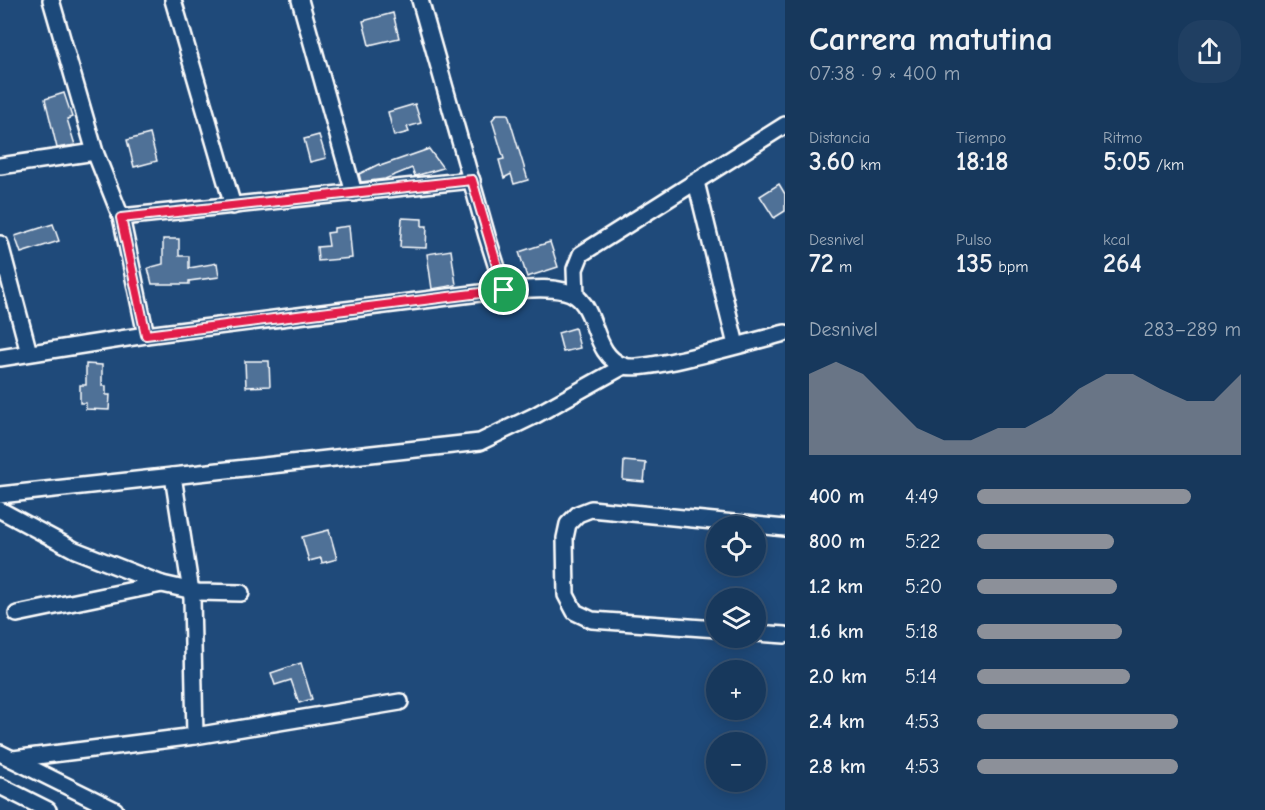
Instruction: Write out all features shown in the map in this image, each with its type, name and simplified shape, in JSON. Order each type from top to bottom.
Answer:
[{"type":"street","points":[[51,0],[95,152],[121,218],[146,335]]},
{"type":"street","points":[[173,0],[233,206]]},
{"type":"street","points":[[300,0],[354,193]]},
{"type":"street","points":[[420,0],[504,290]]},
{"type":"street","points":[[576,296],[575,269],[581,254],[785,126]]},
{"type":"street","points":[[0,166],[95,152]]},
{"type":"street","points":[[121,218],[472,180]]},
{"type":"street","points":[[696,182],[736,345]]},
{"type":"street","points":[[0,244],[29,353]]},
{"type":"street","points":[[0,358],[146,335],[504,290],[564,291],[576,296],[591,317],[604,353],[624,366]]},
{"type":"street","points":[[0,495],[480,442],[534,416],[624,366],[669,362],[785,333]]},
{"type":"street","points":[[173,476],[191,591],[195,736]]},
{"type":"street","points":[[706,628],[592,620],[575,612],[567,595],[565,538],[568,524],[578,514],[591,508],[785,528]]},
{"type":"street","points":[[0,510],[75,550],[162,584],[191,591],[241,593]]},
{"type":"street","points":[[17,614],[162,584]]},
{"type":"street","points":[[766,634],[785,635]]},
{"type":"street","points":[[7,756],[195,736],[400,702]]},
{"type":"street","points":[[7,756],[115,810]]},
{"type":"street","points":[[0,786],[48,810]]},
{"type":"building","points":[[393,13],[399,38],[369,45],[363,21]]},
{"type":"building","points":[[64,93],[72,117],[67,119],[75,145],[57,148],[45,99]]},
{"type":"building","points":[[415,104],[421,123],[407,127],[409,132],[394,136],[388,112]]},
{"type":"building","points":[[497,114],[508,114],[528,180],[514,184],[511,174],[504,178],[499,160],[504,159],[492,120]]},
{"type":"building","points":[[150,134],[157,161],[134,167],[127,140]]},
{"type":"building","points":[[319,135],[326,158],[310,162],[304,139]]},
{"type":"building","points":[[429,149],[443,168],[415,176],[412,168],[385,179],[361,182],[359,174],[379,164],[380,166]]},
{"type":"building","points":[[779,184],[785,194],[785,211],[774,218],[760,196]]},
{"type":"building","points":[[402,218],[422,219],[422,226],[427,226],[426,248],[400,247]]},
{"type":"building","points":[[53,224],[59,241],[21,253],[15,236]]},
{"type":"building","points":[[349,226],[352,258],[318,261],[317,247],[329,246],[327,233],[334,232],[334,228]]},
{"type":"building","points":[[163,239],[179,239],[179,256],[189,256],[189,268],[217,263],[219,277],[189,281],[189,284],[152,284],[148,268],[163,264]]},
{"type":"building","points":[[550,242],[558,267],[527,277],[519,252]]},
{"type":"building","points":[[451,250],[456,285],[432,289],[427,254]]},
{"type":"building","points":[[575,328],[580,348],[563,352],[558,333]]},
{"type":"building","points":[[245,361],[269,361],[270,386],[246,387]]},
{"type":"building","points":[[86,364],[102,365],[102,386],[106,386],[106,395],[110,395],[109,410],[86,409],[86,403],[80,403],[80,385],[86,385]]},
{"type":"building","points":[[624,461],[646,463],[644,482],[623,480]]},
{"type":"building","points":[[329,530],[337,559],[322,563],[321,558],[309,561],[302,537]]},
{"type":"building","points":[[301,663],[312,699],[299,703],[291,680],[275,685],[271,673]]},
{"type":"route","points":[[472,180],[504,290],[146,335],[121,218],[472,180]]}]
